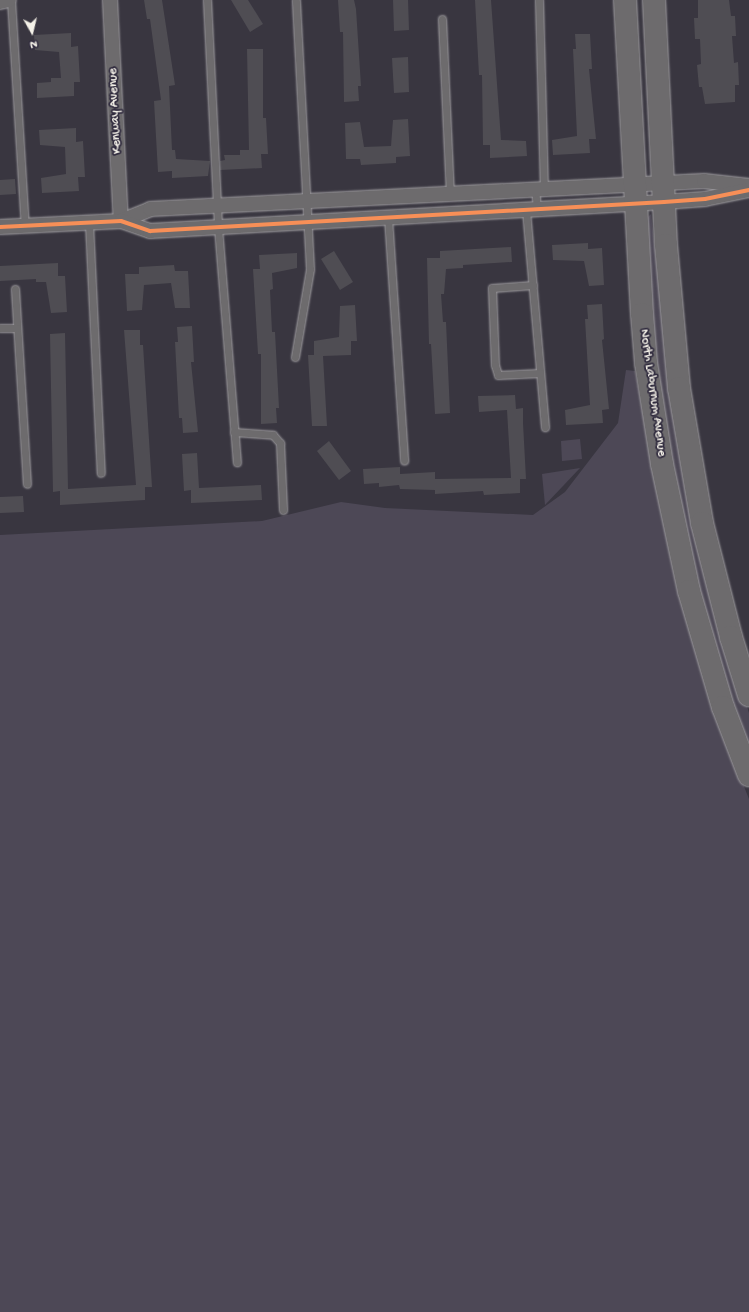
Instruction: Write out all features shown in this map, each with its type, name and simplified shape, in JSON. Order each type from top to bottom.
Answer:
[{"type":"main road","name":"North Laburnum Avenue","points":[[625,0],[635,194],[646,363],[669,501],[689,591],[708,656],[749,775]]},
{"type":"main road","points":[[654,0],[663,192],[673,336],[688,451],[714,575],[749,695]]},
{"type":"street","points":[[0,2],[10,0]]},
{"type":"street","name":"Kenway Avenue","points":[[110,0],[121,221]]},
{"type":"street","points":[[121,221],[150,230],[531,210],[635,194],[663,192],[704,181],[749,186]]},
{"type":"street","points":[[0,228],[121,221],[150,209],[450,193],[539,189],[635,194],[663,192],[706,199],[749,190]]},
{"type":"lane","points":[[10,0],[25,226]]},
{"type":"lane","points":[[207,0],[218,227],[237,462]]},
{"type":"lane","points":[[296,0],[310,269],[296,357]]},
{"type":"lane","points":[[540,0],[539,189],[531,210],[533,285],[545,427]]},
{"type":"lane","points":[[442,19],[450,193]]},
{"type":"lane","points":[[388,217],[404,460]]},
{"type":"lane","points":[[89,223],[101,472]]},
{"type":"lane","points":[[533,285],[492,288],[495,365],[498,375],[540,373]]},
{"type":"lane","points":[[15,289],[27,484]]},
{"type":"lane","points":[[0,328],[17,328]]},
{"type":"lane","points":[[234,432],[273,435],[280,443],[283,510]]},
{"type":"shaded area","points":[[651,214],[659,286],[714,596],[749,713],[749,755],[708,635],[666,441],[652,324],[646,219]]},
{"type":"shaded area","points":[[626,370],[635,371],[657,486],[739,774],[749,799],[749,1312],[0,1312],[0,535],[262,521],[341,502],[385,508],[533,515],[565,492],[618,423]]},
{"type":"shaded area","points":[[580,439],[582,459],[562,461],[561,441]]},
{"type":"shaded area","points":[[580,468],[545,505],[542,474]]},
{"type":"building","points":[[144,0],[162,0],[175,85],[169,86],[172,150],[175,150],[176,159],[210,161],[208,176],[172,178],[172,171],[158,172],[154,101],[161,100],[150,19],[147,19]]},
{"type":"building","points":[[231,0],[248,0],[263,24],[250,32]]},
{"type":"building","points":[[338,0],[354,0],[356,9],[361,86],[358,86],[359,101],[344,102],[343,32],[340,32]]},
{"type":"building","points":[[393,0],[408,0],[409,30],[394,31]]},
{"type":"building","points":[[475,0],[491,0],[501,140],[526,141],[527,156],[490,158],[490,145],[483,145],[482,75],[479,75]]},
{"type":"building","points":[[698,0],[729,0],[731,16],[735,16],[736,36],[732,36],[734,63],[738,62],[739,85],[735,85],[735,102],[705,104],[702,87],[699,87],[697,65],[701,64],[700,39],[695,39],[694,18],[698,18]]},
{"type":"building","points":[[71,33],[71,47],[78,46],[80,82],[74,82],[74,96],[37,98],[37,83],[51,82],[51,78],[61,78],[59,52],[35,50],[34,35]]},
{"type":"building","points":[[575,34],[590,34],[592,69],[589,69],[596,139],[589,139],[590,153],[553,155],[552,140],[577,136],[573,49],[576,49]]},
{"type":"building","points":[[247,49],[263,49],[263,118],[266,118],[268,154],[261,154],[262,168],[220,170],[220,161],[225,160],[224,155],[240,155],[240,150],[249,150]]},
{"type":"building","points":[[408,57],[409,92],[394,93],[392,58]]},
{"type":"building","points":[[408,119],[410,156],[396,157],[396,163],[361,165],[360,159],[346,159],[345,123],[360,122],[364,147],[391,146],[393,120]]},
{"type":"building","points":[[76,128],[76,142],[83,141],[85,177],[78,177],[79,191],[42,193],[41,178],[66,174],[65,147],[40,145],[39,130]]},
{"type":"building","points":[[15,179],[16,194],[0,195],[0,180]]},
{"type":"building","points":[[588,243],[588,249],[602,248],[604,285],[589,286],[584,261],[553,260],[552,245]]},
{"type":"building","points":[[511,247],[512,262],[463,265],[463,268],[446,269],[444,294],[441,294],[443,322],[446,322],[450,413],[435,414],[431,344],[429,344],[427,258],[440,258],[440,251]]},
{"type":"building","points":[[334,251],[353,282],[340,290],[321,259]]},
{"type":"building","points":[[297,253],[297,268],[272,273],[273,289],[270,290],[272,332],[275,332],[279,408],[276,408],[277,423],[261,424],[261,354],[258,354],[253,269],[260,269],[259,255]]},
{"type":"building","points":[[58,263],[58,276],[65,276],[67,312],[51,313],[46,282],[36,282],[36,279],[0,281],[0,266]]},
{"type":"building","points":[[174,265],[175,271],[188,271],[190,308],[175,308],[171,283],[144,285],[142,310],[127,311],[125,274],[139,274],[139,267]]},
{"type":"building","points":[[602,304],[604,339],[602,340],[609,409],[602,410],[603,423],[566,425],[565,410],[590,405],[585,319],[588,319],[587,305]]},
{"type":"building","points":[[355,305],[357,341],[351,341],[351,355],[323,356],[327,426],[312,426],[308,355],[314,355],[314,341],[339,337],[340,306]]},
{"type":"building","points":[[192,326],[194,362],[191,362],[198,432],[183,433],[182,418],[179,418],[175,342],[178,342],[177,327]]},
{"type":"building","points":[[124,330],[140,330],[140,345],[143,345],[152,487],[145,487],[145,500],[60,505],[60,491],[53,492],[50,334],[65,333],[68,489],[136,485]]},
{"type":"building","points":[[515,395],[516,409],[523,408],[526,479],[520,479],[520,493],[484,495],[483,491],[435,494],[435,490],[400,489],[399,485],[379,487],[379,483],[364,484],[363,469],[400,467],[400,474],[435,472],[435,479],[511,478],[507,410],[479,412],[478,396]]},
{"type":"building","points":[[329,441],[351,471],[339,480],[317,451]]},
{"type":"building","points":[[197,453],[199,488],[261,485],[262,500],[191,503],[191,490],[184,491],[182,454]]},
{"type":"building","points":[[23,496],[24,512],[0,513],[0,497]]},
{"type":"cycle path","points":[[0,227],[121,221],[150,231],[664,202],[705,199],[749,190]]}]
